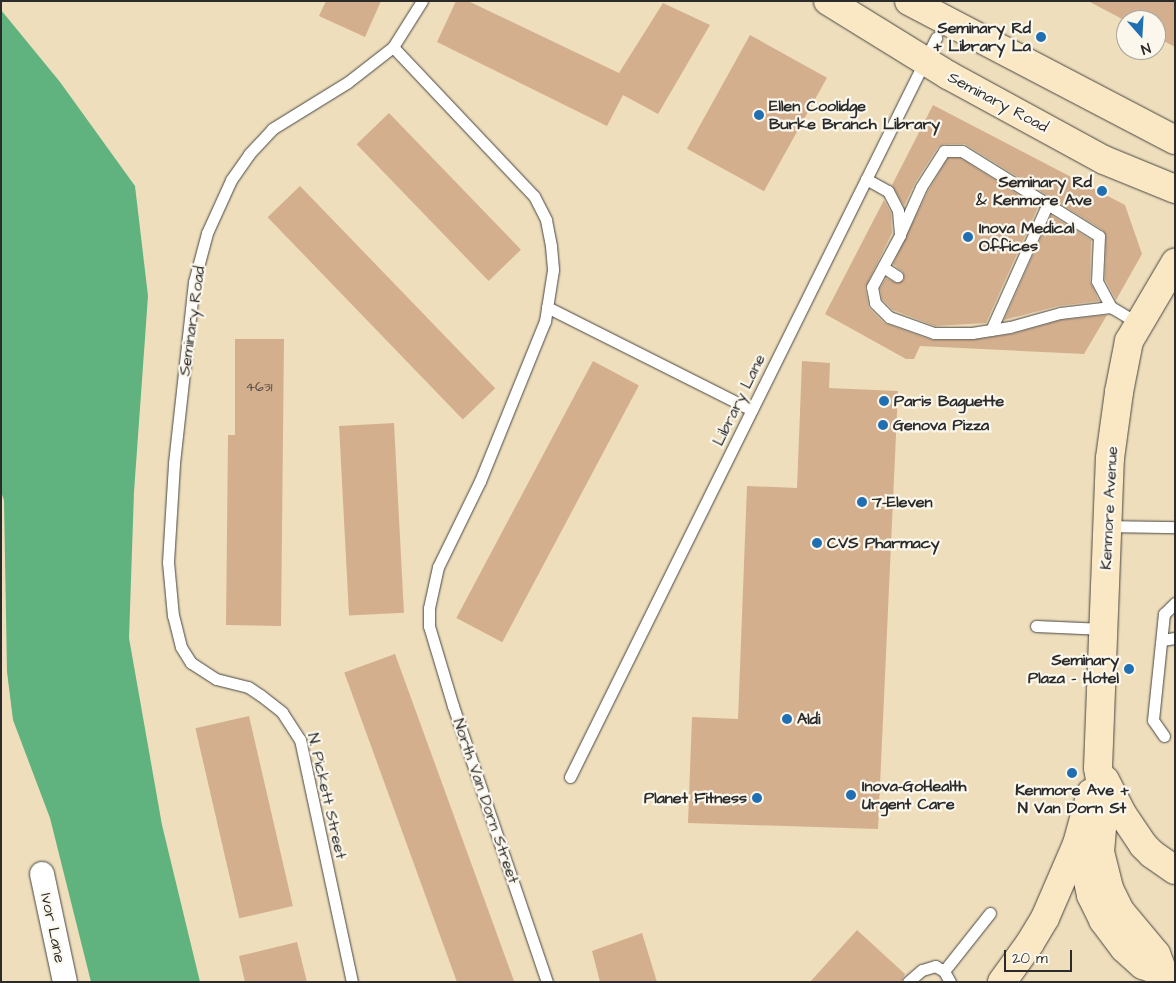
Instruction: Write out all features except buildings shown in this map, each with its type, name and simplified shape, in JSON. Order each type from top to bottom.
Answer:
[{"type":"street","name":"Seminary Road","points":[[828,1],[924,62],[1104,160],[1175,189]]},
{"type":"street","points":[[909,1],[1175,140]]},
{"type":"street","name":"Kenmore Avenue","points":[[1166,974],[1156,954],[1120,911],[1109,888],[1100,852],[1104,805],[1098,768],[1110,458],[1119,392],[1129,341],[1175,263]]},
{"type":"street","points":[[1098,768],[1123,815],[1143,845],[1152,854],[1175,870]]},
{"type":"street","name":"Kenmore Avenue","points":[[1002,982],[1045,918],[1071,860],[1082,829],[1098,768]]},
{"type":"street","name":"Kenmore Avenue","points":[[1082,829],[1084,870],[1090,896],[1103,920],[1124,948],[1143,965],[1166,974]]},
{"type":"street","name":"Ivor Lane","points":[[42,874],[65,982]]},
{"type":"lane","name":"Seminary Road","points":[[182,647],[173,616],[168,562],[173,473],[194,282],[207,233],[231,180],[249,154],[272,129],[348,82],[393,47],[422,1]]},
{"type":"lane","name":"Library Lane","points":[[570,777],[936,38]]},
{"type":"lane","points":[[393,47],[534,196],[546,220],[551,246],[553,270],[547,307],[752,410]]},
{"type":"lane","points":[[1111,307],[1060,313],[972,333],[934,333],[889,317],[875,303],[872,287],[900,235],[921,187],[944,150],[962,151],[1099,236],[1097,281],[1111,307],[1138,324]]},
{"type":"lane","points":[[866,179],[888,191],[898,211],[900,235]]},
{"type":"lane","points":[[991,330],[1048,203]]},
{"type":"lane","points":[[882,267],[897,276]]},
{"type":"lane","name":"North Van Dorn Street","points":[[547,307],[545,322],[480,481],[438,568],[433,584],[429,619],[429,626],[453,706],[547,982]]},
{"type":"lane","points":[[1108,526],[1175,527]]},
{"type":"lane","points":[[1164,736],[1153,720],[1164,614],[1175,603]]},
{"type":"lane","points":[[1036,626],[1104,629]]},
{"type":"lane","points":[[1162,640],[1175,638]]},
{"type":"lane","name":"N. Pickett Street","points":[[182,647],[191,663],[216,678],[248,687],[282,712],[300,740],[352,982]]},
{"type":"lane","points":[[908,982],[922,970],[935,966],[947,977],[990,914]]},
{"type":"green space","points":[[1,10],[60,82],[135,186],[148,296],[134,492],[129,638],[162,825],[200,982],[91,982],[50,818],[13,720],[7,672],[4,500],[1,492]]},
{"type":"place","name":"Seminary Rd + Library La","points":[[1041,37]]},
{"type":"place","name":"Ellen Coolidge Burke Branch Library","points":[[759,115]]},
{"type":"place","name":"Seminary Rd & Kenmore Ave","points":[[1102,191]]},
{"type":"place","name":"Inova Medical Offices","points":[[968,237]]},
{"type":"place","name":"Paris Baguette","points":[[884,401]]},
{"type":"place","name":"Genova Pizza","points":[[883,425]]},
{"type":"place","name":"7-Eleven","points":[[862,502]]},
{"type":"place","name":"CVS Pharmacy","points":[[817,543]]},
{"type":"place","name":"Seminary Plaza - Hotel","points":[[1129,669]]},
{"type":"place","name":"Aldi","points":[[787,719]]},
{"type":"place","name":"Kenmore Ave + N Van Dorn St","points":[[1072,773]]},
{"type":"place","name":"Inova-GoHealth Urgent Care","points":[[851,795]]},
{"type":"place","name":"Planet Fitness","points":[[757,798]]}]
